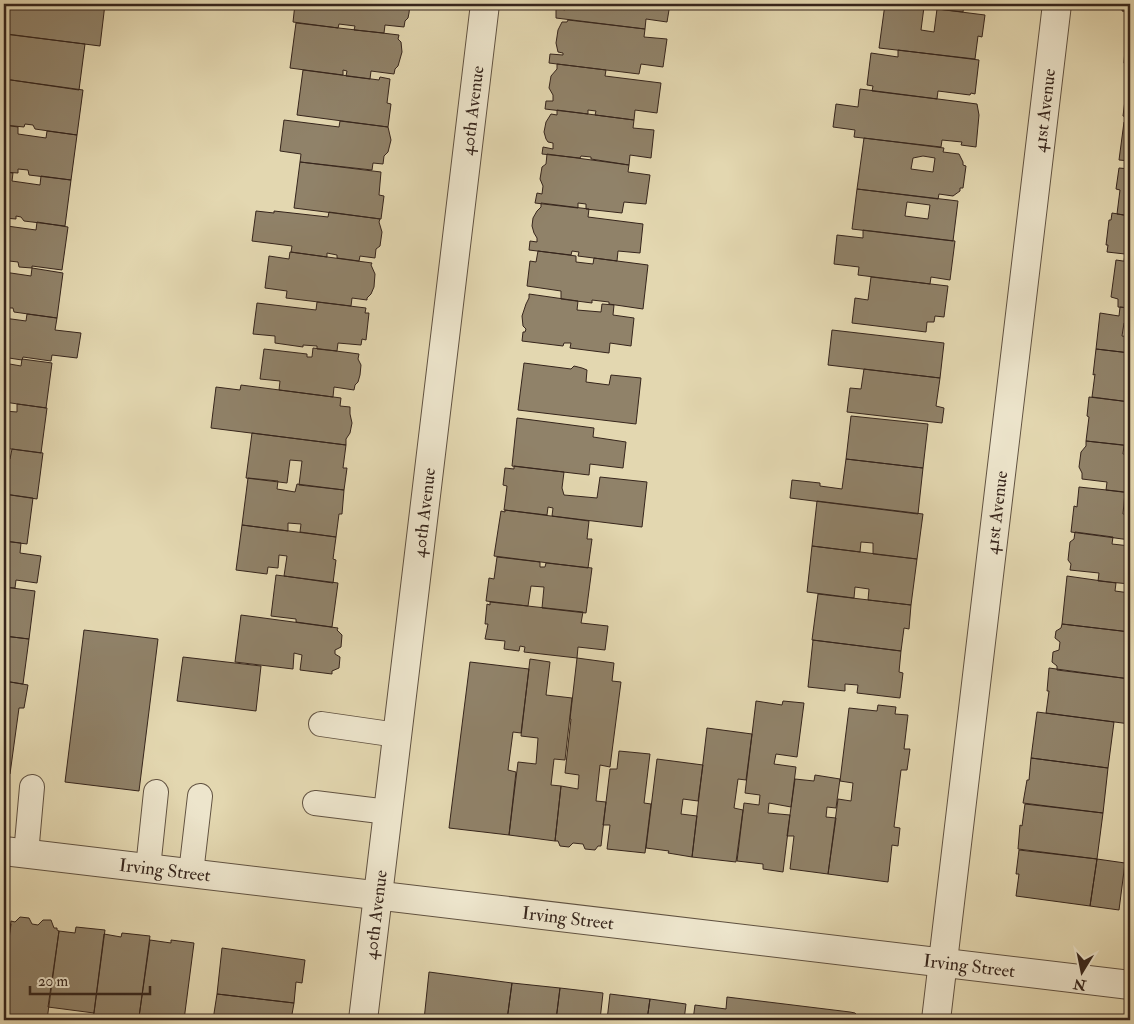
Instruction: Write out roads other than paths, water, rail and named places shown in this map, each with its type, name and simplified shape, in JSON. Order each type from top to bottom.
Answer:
[{"type":"street","name":"40th Avenue","points":[[363,1020],[485,4]]},
{"type":"street","name":"41st Avenue","points":[[936,1020],[1057,4]]},
{"type":"street","name":"Irving Street","points":[[15,852],[1130,985]]},
{"type":"lane","points":[[321,724],[397,735]]},
{"type":"lane","points":[[15,852],[32,787]]},
{"type":"lane","points":[[148,868],[156,792]]},
{"type":"lane","points":[[191,873],[200,796]]},
{"type":"lane","points":[[315,803],[388,812]]}]
